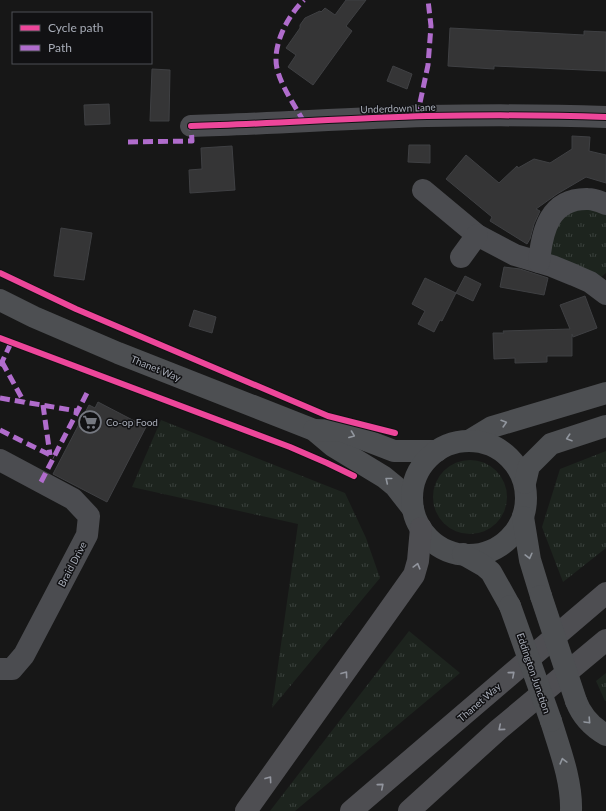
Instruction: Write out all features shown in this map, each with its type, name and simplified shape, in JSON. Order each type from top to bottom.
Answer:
[{"type":"highway","points":[[246,811],[414,575],[418,561],[417,519]]},
{"type":"highway","name":"Thanet Way","points":[[352,811],[606,593]]},
{"type":"highway","points":[[409,811],[498,730],[606,640]]},
{"type":"main road","name":"Thanet Way","points":[[0,300],[34,317],[118,353],[314,430],[333,446],[384,477],[395,486],[417,519]]},
{"type":"main road","points":[[469,441],[492,427],[606,393]]},
{"type":"main road","points":[[525,483],[529,466],[551,444],[606,426]]},
{"type":"main road","name":"Thanet Way","points":[[314,430],[342,431],[394,451],[437,451]]},
{"type":"main road","name":"Eddington Junction","points":[[469,441],[488,443],[504,452],[517,466],[525,483],[526,500],[523,517],[516,531],[505,542],[492,550],[478,554],[463,554],[446,550],[432,541],[417,519],[412,493],[416,476],[424,462],[437,451],[452,443],[469,441]]},
{"type":"main road","name":"Eddington Junction","points":[[523,517],[530,560],[579,710],[597,730],[606,734]]},
{"type":"main road","name":"Eddington Junction","points":[[463,554],[484,566],[491,572],[510,606],[551,721],[564,765],[571,805]]},
{"type":"street","name":"Underdown Lane","points":[[191,126],[427,116],[606,117]]},
{"type":"street","points":[[423,190],[477,235],[515,254],[601,283]]},
{"type":"street","points":[[539,262],[545,228],[555,211],[569,201],[589,198],[606,204]]},
{"type":"street","points":[[461,257],[477,235]]},
{"type":"street","name":"Braid Drive","points":[[0,460],[73,499],[89,516],[87,535],[24,655],[12,669],[0,669]]},
{"type":"green space","points":[[606,204],[606,273],[600,278],[552,266],[541,244],[555,211]]},
{"type":"green space","points":[[161,420],[345,493],[366,538],[380,578],[272,708],[298,524],[132,487]]},
{"type":"green space","points":[[606,451],[606,548],[563,582],[542,527],[560,469]]},
{"type":"green space","points":[[463,460],[477,460],[491,466],[501,476],[507,490],[507,504],[501,518],[491,528],[477,534],[463,534],[449,528],[439,518],[433,504],[433,490],[439,476],[449,466]]},
{"type":"green space","points":[[409,631],[460,673],[295,811],[270,811]]},
{"type":"green space","points":[[606,673],[606,701],[605,701],[596,681]]},
{"type":"building","points":[[346,0],[366,0],[346,26],[352,31],[313,85],[288,67],[296,55],[286,48],[305,18],[320,11],[321,12],[325,8],[335,15]]},
{"type":"building","points":[[450,28],[584,35],[584,31],[606,32],[606,71],[494,66],[494,69],[448,66]]},
{"type":"building","points":[[393,66],[412,74],[407,89],[387,81]]},
{"type":"building","points":[[152,69],[170,70],[169,121],[150,121]]},
{"type":"building","points":[[109,104],[110,124],[85,125],[84,105]]},
{"type":"building","points":[[572,136],[590,137],[589,151],[606,155],[606,183],[586,177],[557,194],[536,209],[540,211],[527,244],[490,221],[492,217],[446,179],[466,155],[499,183],[517,166],[518,168],[534,159],[550,163],[572,149]]},
{"type":"building","points":[[409,145],[430,145],[430,163],[408,162]]},
{"type":"building","points":[[232,146],[235,190],[190,193],[189,170],[202,169],[201,148]]},
{"type":"building","points":[[61,228],[92,233],[84,280],[54,276]]},
{"type":"building","points":[[504,267],[520,269],[548,278],[544,295],[500,287]]},
{"type":"building","points":[[465,276],[481,284],[473,301],[456,293]]},
{"type":"building","points":[[425,278],[456,293],[442,321],[440,320],[434,332],[418,324],[425,311],[412,304]]},
{"type":"building","points":[[585,296],[597,328],[573,337],[572,334],[572,356],[547,356],[547,362],[515,363],[515,358],[494,359],[493,333],[504,333],[503,331],[570,329],[560,305]]},
{"type":"building","points":[[194,310],[216,317],[212,333],[189,326]]},
{"type":"building","points":[[98,402],[146,427],[107,502],[53,474],[89,405],[95,408]]},
{"type":"marked path","points":[[304,0],[286,24],[282,33],[276,53],[276,63],[283,85],[304,122]]},
{"type":"marked path","points":[[417,117],[428,65],[431,26],[428,0]]},
{"type":"marked path","points":[[128,142],[192,141],[191,126]]},
{"type":"marked path","points":[[0,366],[11,343]]},
{"type":"marked path","points":[[2,362],[24,402]]},
{"type":"marked path","points":[[41,482],[88,391]]},
{"type":"marked path","points":[[0,398],[77,411]]},
{"type":"marked path","points":[[43,405],[50,455]]},
{"type":"marked path","points":[[0,430],[54,457]]},
{"type":"cycle path","points":[[191,126],[427,116],[516,115],[606,117]]},
{"type":"cycle path","points":[[0,273],[76,309],[328,416],[395,433]]},
{"type":"cycle path","points":[[0,338],[290,447],[354,476]]},
{"type":"place","name":"Co-op Food","points":[[90,422]]}]
